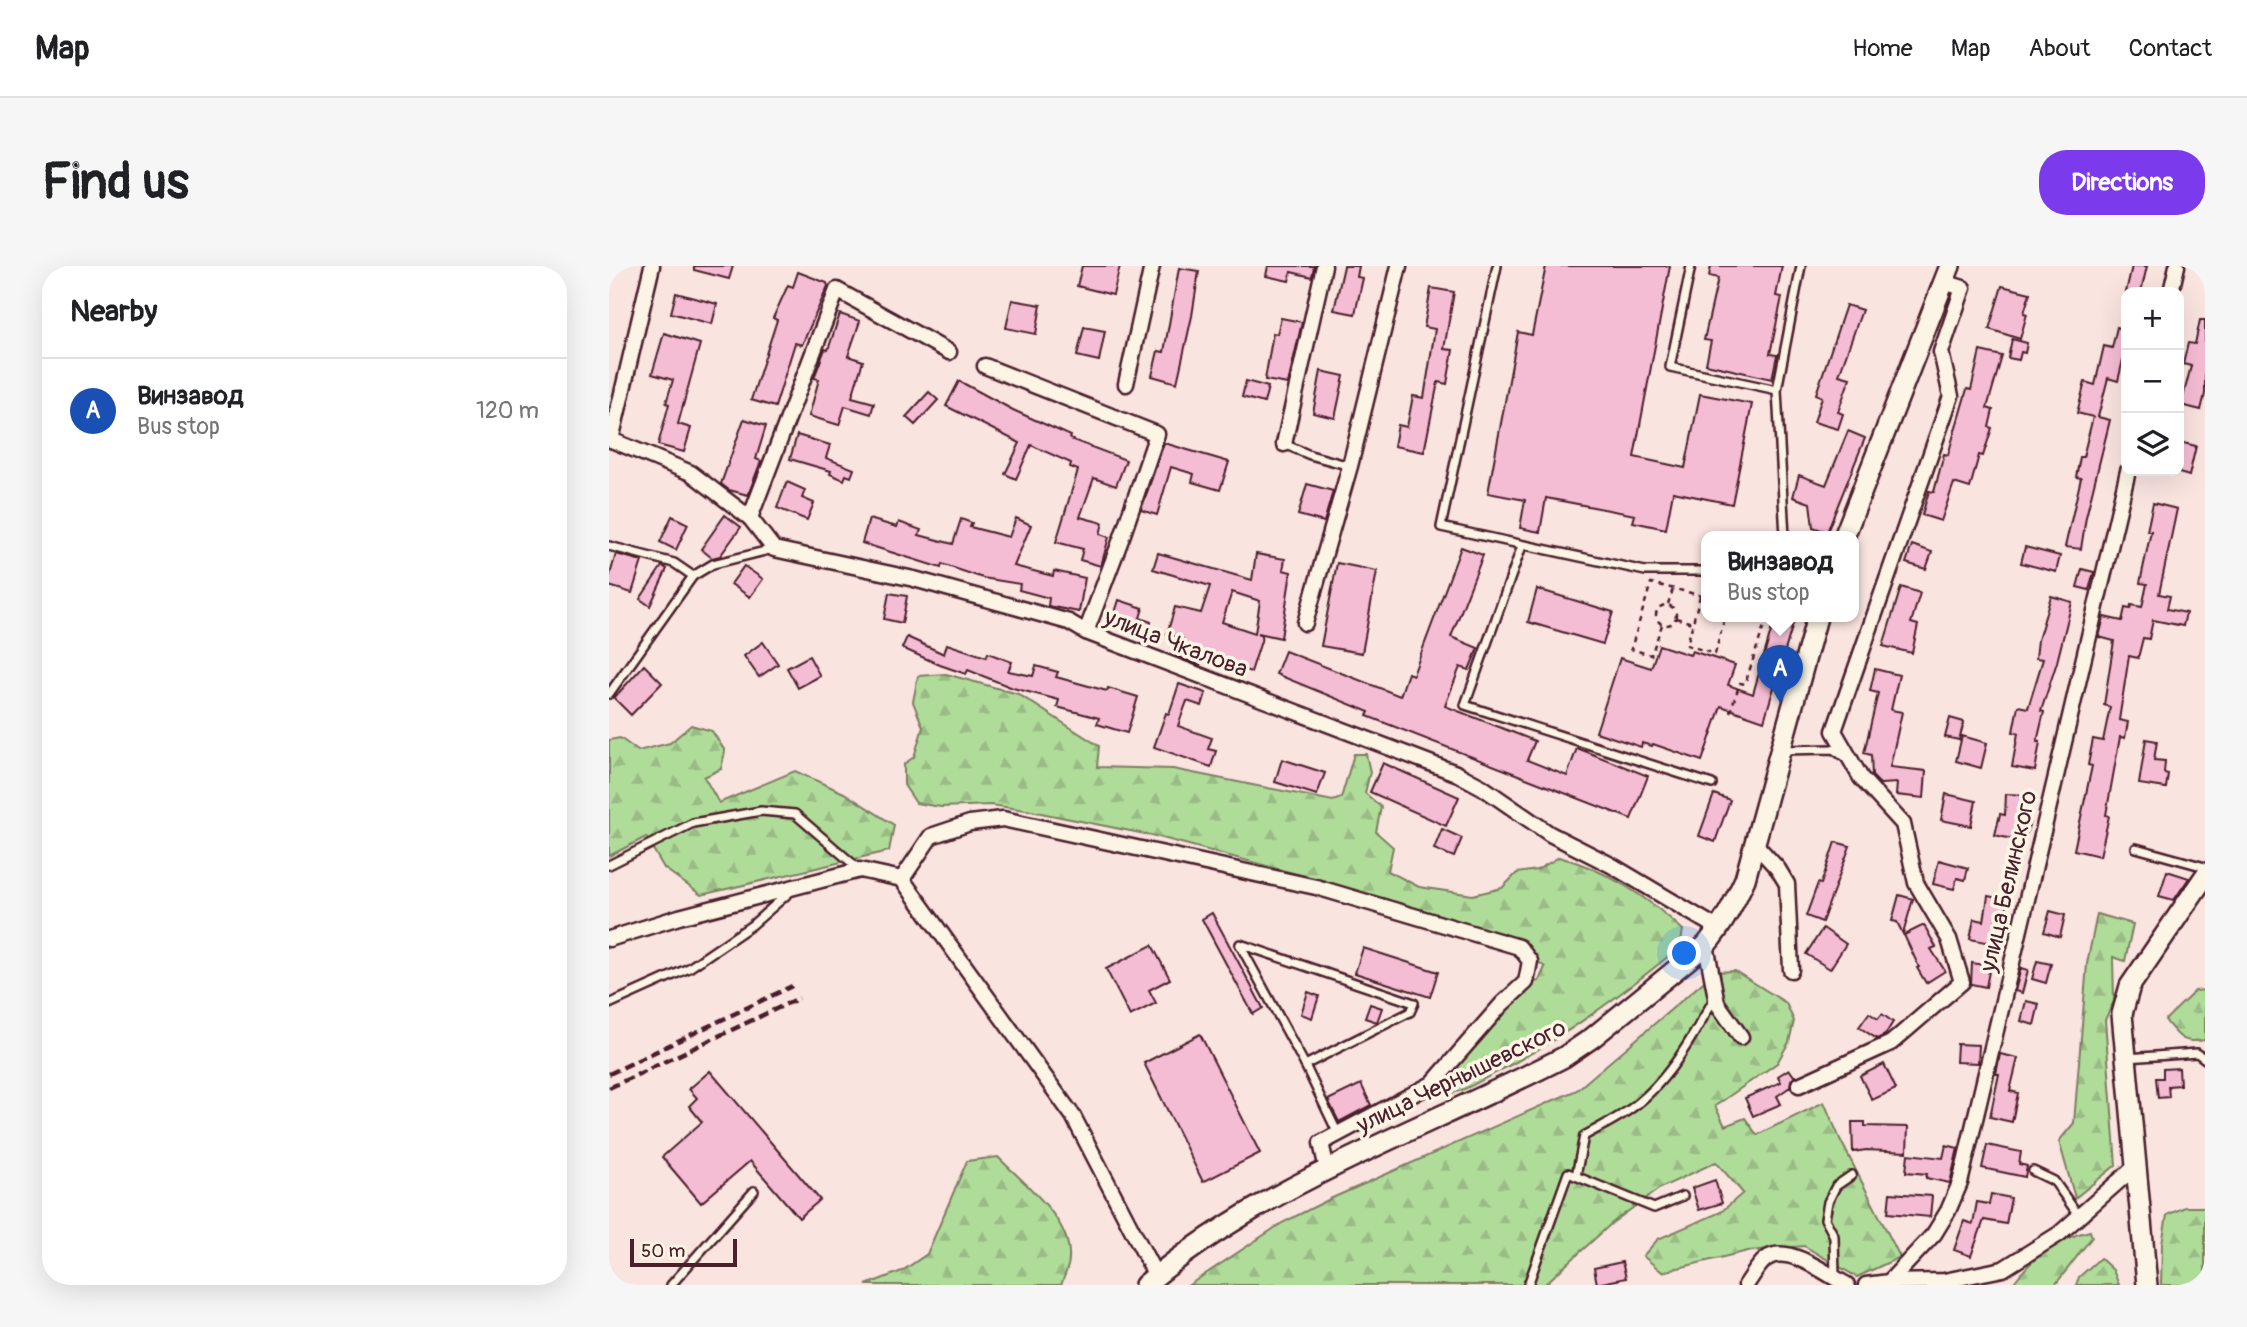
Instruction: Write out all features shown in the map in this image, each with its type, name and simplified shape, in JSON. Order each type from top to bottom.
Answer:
[{"type":"main road","points":[[1847,531],[1947,274]]},
{"type":"main road","name":"улица Чернышевского","points":[[1150,1280],[1225,1226],[1327,1169],[1565,1057],[1706,945],[1719,929],[1745,879],[1817,622]]},
{"type":"main road","points":[[2147,1285],[2122,1014],[2130,986],[2205,876]]},
{"type":"street","points":[[652,266],[610,440],[691,473],[750,518],[773,549]]},
{"type":"street","points":[[1126,384],[1151,266]]},
{"type":"street","points":[[1285,444],[1324,266]]},
{"type":"street","points":[[1305,622],[1350,466],[1399,266]]},
{"type":"street","points":[[2172,287],[2177,266]]},
{"type":"street","points":[[1799,1085],[1891,1043],[1962,982],[1949,939],[1916,883],[1903,824],[1861,778],[1834,731],[1951,396],[1941,352],[1963,288],[1947,274]]},
{"type":"street","points":[[750,518],[837,290],[949,352]]},
{"type":"street","points":[[985,366],[1157,434],[1086,632]]},
{"type":"street","name":"улица Белинского","points":[[1889,1282],[1934,1234],[1948,1211],[1959,1183],[2127,476]]},
{"type":"street","name":"улица Чкалова","points":[[773,549],[914,579],[1069,622],[1086,632],[1456,773],[1482,787],[1550,834],[1611,865],[1719,929]]},
{"type":"street","points":[[902,879],[931,836],[970,823],[1003,819],[1316,887],[1519,947],[1530,961],[1525,982],[1502,1004],[1432,1084],[1321,1143],[1327,1169]]},
{"type":"street","points":[[1756,845],[1778,869],[1787,884],[1791,970]]},
{"type":"street","points":[[609,939],[679,917],[860,870],[902,879],[1073,1116],[1150,1280]]},
{"type":"street","points":[[1706,945],[1717,1003],[1741,1037]]},
{"type":"street","points":[[1865,1285],[1944,1281],[2003,1269],[2059,1234],[2136,1166]]},
{"type":"street","points":[[1746,1285],[1767,1258],[1779,1254],[1790,1254],[1841,1282]]},
{"type":"lane","points":[[1496,266],[1441,527],[1645,571],[1701,570]]},
{"type":"lane","points":[[1691,266],[1670,367],[1777,390]]},
{"type":"lane","points":[[1785,531],[1777,390],[1801,266]]},
{"type":"lane","points":[[1285,444],[1350,466]]},
{"type":"lane","points":[[609,546],[674,563],[693,576]]},
{"type":"lane","points":[[1523,546],[1465,705],[1711,784]]},
{"type":"lane","points":[[609,694],[693,576],[713,564],[773,549]]},
{"type":"lane","points":[[1781,750],[1833,749],[1852,762]]},
{"type":"lane","points":[[609,865],[693,823],[761,811],[795,814],[860,870]]},
{"type":"lane","points":[[2136,848],[2205,867]]},
{"type":"lane","points":[[609,1004],[689,968],[752,925],[795,888]]},
{"type":"lane","points":[[1305,1065],[1411,1012],[1414,1003],[1240,944],[1305,1065],[1338,1134]]},
{"type":"lane","points":[[1576,1177],[1584,1136],[1627,1112],[1653,1090],[1690,1042],[1716,996]]},
{"type":"lane","points":[[2126,1058],[2197,1053],[2205,1059]]},
{"type":"lane","points":[[2033,1171],[2054,1181],[2079,1216]]},
{"type":"lane","points":[[1528,1285],[1568,1173],[1654,1208],[1683,1196]]},
{"type":"lane","points":[[1841,1282],[1833,1236],[1825,1219],[1828,1202],[1836,1186],[1851,1175]]},
{"type":"lane","points":[[671,1285],[754,1191]]},
{"type":"path","points":[[1662,625],[1651,655],[1631,649],[1651,583],[1700,596],[1686,645],[1715,654],[1724,622]]},
{"type":"path","points":[[1668,604],[1673,589]]},
{"type":"path","points":[[1668,604],[1676,610],[1676,618],[1671,625],[1662,625],[1656,613],[1661,606],[1668,604]]},
{"type":"path","points":[[1676,618],[1692,623]]},
{"type":"path","points":[[1730,712],[1740,682],[1745,684],[1765,622]]},
{"type":"green space","points":[[946,674],[1018,694],[1099,746],[1097,767],[1173,769],[1333,801],[1341,798],[1354,754],[1366,754],[1370,772],[1365,793],[1381,807],[1376,832],[1393,847],[1388,871],[1419,887],[1473,895],[1502,888],[1517,873],[1537,870],[1559,857],[1609,877],[1656,907],[1683,930],[1680,947],[1614,998],[1546,1045],[1466,1088],[1451,1094],[1433,1095],[1432,1084],[1523,984],[1539,981],[1545,967],[1519,947],[1327,890],[1308,877],[1155,836],[991,805],[941,807],[916,803],[904,785],[904,764],[914,757],[923,727],[913,702],[918,676]]},
{"type":"green space","points":[[691,725],[712,731],[725,751],[721,769],[704,777],[719,803],[795,771],[844,793],[894,825],[889,851],[701,895],[664,868],[646,837],[609,856],[609,740],[620,738],[638,751],[670,743]]},
{"type":"green space","points":[[2097,914],[2133,924],[2125,961],[2113,957],[2114,1001],[2105,1020],[2116,1165],[2075,1198],[2059,1141],[2074,1123],[2087,964]]},
{"type":"green space","points":[[1735,971],[1786,1003],[1794,1021],[1789,1042],[1777,1063],[1715,1106],[1725,1126],[1745,1118],[1757,1135],[1824,1102],[1900,1257],[1857,1277],[1804,1246],[1748,1251],[1662,1272],[1643,1256],[1658,1239],[1721,1212],[1743,1193],[1716,1162],[1660,1188],[1612,1223],[1544,1285],[1189,1285],[1282,1223],[1330,1199],[1577,1090],[1715,972]]},
{"type":"green space","points":[[2205,990],[2205,1040],[2186,1040],[2165,1020],[2195,991]]},
{"type":"green space","points":[[998,1157],[1044,1203],[1063,1230],[1069,1259],[1061,1285],[866,1285],[902,1271],[927,1254],[967,1161]]},
{"type":"green space","points":[[2185,1207],[2205,1207],[2205,1285],[2161,1285],[2162,1244],[2167,1215]]},
{"type":"green space","points":[[2090,1231],[2092,1237],[2055,1285],[2012,1285],[2028,1266],[2047,1250],[2068,1238]]},
{"type":"green space","points":[[2100,1258],[2113,1270],[2119,1285],[2076,1285],[2079,1277]]},
{"type":"building","points":[[694,266],[733,266],[729,279],[694,270]]},
{"type":"building","points":[[1082,266],[1120,266],[1113,295],[1077,286]]},
{"type":"building","points":[[1268,266],[1314,266],[1312,277],[1291,272],[1289,281],[1266,276]]},
{"type":"building","points":[[1344,266],[1359,266],[1357,277],[1363,278],[1355,314],[1334,310]]},
{"type":"building","points":[[1546,266],[1670,266],[1634,457],[1685,468],[1700,394],[1752,404],[1732,504],[1673,492],[1666,529],[1633,522],[1635,515],[1546,498],[1540,532],[1520,528],[1525,500],[1488,493],[1518,332],[1532,335]]},
{"type":"building","points":[[1711,266],[1782,266],[1776,296],[1782,297],[1770,354],[1777,355],[1772,379],[1706,364],[1711,341],[1704,340],[1718,278],[1709,276]]},
{"type":"building","points":[[2132,266],[2147,266],[2142,287],[2127,287]]},
{"type":"building","points":[[1179,268],[1199,271],[1177,383],[1152,376],[1158,351],[1164,352]]},
{"type":"building","points":[[798,272],[827,283],[828,286],[802,345],[795,343],[775,407],[751,400],[777,320],[773,318],[788,285],[793,287]]},
{"type":"building","points":[[2002,286],[2030,293],[2020,339],[1989,329]]},
{"type":"building","points":[[1431,288],[1454,292],[1444,349],[1453,350],[1447,384],[1438,382],[1424,452],[1394,446],[1398,425],[1407,427],[1413,396],[1424,398],[1435,329],[1424,327]]},
{"type":"building","points":[[676,293],[717,304],[712,324],[671,313]]},
{"type":"building","points":[[1012,300],[1041,305],[1036,334],[1006,328]]},
{"type":"building","points":[[1846,305],[1862,310],[1839,375],[1850,378],[1838,412],[1843,414],[1838,429],[1814,422],[1822,397],[1816,394]]},
{"type":"building","points":[[840,314],[860,321],[848,356],[863,361],[852,397],[874,403],[871,414],[845,406],[839,425],[809,416],[819,379],[814,378],[825,349],[828,350]]},
{"type":"building","points":[[1281,318],[1302,322],[1288,384],[1265,380],[1273,333],[1277,334]]},
{"type":"building","points":[[2200,320],[2205,320],[2205,394],[2201,410],[2184,406],[2184,393],[2191,366],[2184,364],[2184,360],[2188,343],[2195,344]]},
{"type":"building","points":[[1084,327],[1105,331],[1099,361],[1077,356]]},
{"type":"building","points":[[2117,327],[2121,328],[2121,368],[2118,381],[2108,378],[2098,417],[2110,420],[2086,517],[2081,549],[2065,547],[2081,478],[2076,477],[2080,457],[2083,457],[2093,417],[2077,413],[2085,382],[2095,385],[2104,346],[2112,348]]},
{"type":"building","points":[[664,333],[700,344],[678,424],[691,428],[684,452],[658,445],[673,380],[652,374]]},
{"type":"building","points":[[2012,339],[2027,343],[2025,353],[2021,352],[2019,360],[2008,358]]},
{"type":"building","points":[[1980,351],[2002,356],[1987,408],[1993,410],[1989,427],[1992,428],[1983,456],[1979,455],[1970,488],[1954,483],[1941,521],[1922,515],[1929,491],[1934,492],[1944,454],[1948,455],[1967,389],[1971,390]]},
{"type":"building","points":[[1321,371],[1344,376],[1335,418],[1313,413]]},
{"type":"building","points":[[959,381],[1013,410],[1071,436],[1070,439],[1126,460],[1116,486],[1094,478],[1080,517],[1103,523],[1100,534],[1109,537],[1101,566],[1080,560],[1083,549],[1056,542],[1078,470],[1070,467],[1071,463],[1031,445],[1016,479],[1005,474],[1020,443],[946,406]]},
{"type":"building","points":[[1246,381],[1268,387],[1264,403],[1242,397]]},
{"type":"building","points":[[929,392],[938,400],[915,425],[906,417]]},
{"type":"building","points":[[744,419],[766,426],[756,459],[761,461],[748,495],[729,490],[721,484]]},
{"type":"building","points":[[1848,431],[1865,438],[1827,531],[1824,531],[1813,527],[1810,503],[1793,497],[1799,475],[1826,485]]},
{"type":"building","points":[[797,435],[830,445],[826,458],[854,469],[851,477],[846,475],[844,480],[830,474],[831,471],[790,459]]},
{"type":"building","points":[[1164,443],[1229,462],[1220,490],[1192,482],[1194,474],[1171,467],[1157,515],[1141,510]]},
{"type":"building","points":[[2184,443],[2196,446],[2189,476],[2184,474]]},
{"type":"building","points":[[787,482],[805,490],[802,498],[814,503],[807,520],[777,508]]},
{"type":"building","points":[[1307,484],[1333,491],[1324,522],[1298,515]]},
{"type":"building","points":[[2153,503],[2177,509],[2159,594],[2170,596],[2167,609],[2186,613],[2183,626],[2153,620],[2149,639],[2143,638],[2138,658],[2129,656],[2119,720],[2128,722],[2125,738],[2120,737],[2106,815],[2109,816],[2100,856],[2074,850],[2092,766],[2088,765],[2093,739],[2103,741],[2110,707],[2104,705],[2114,641],[2099,637],[2104,617],[2122,621],[2125,608],[2130,609],[2131,605],[2142,607],[2147,584],[2140,583],[2151,531],[2147,531]]},
{"type":"building","points":[[725,515],[741,527],[720,556],[712,558],[701,549]]},
{"type":"building","points":[[672,516],[688,524],[676,550],[660,542]]},
{"type":"building","points":[[1016,518],[1031,525],[1014,566],[1053,576],[1054,571],[1085,578],[1079,612],[1048,606],[1049,598],[1019,590],[1020,584],[983,578],[942,564],[941,568],[862,543],[869,519],[897,527],[899,522],[921,530],[919,535],[953,544],[961,519],[972,523],[970,527],[1009,537]]},
{"type":"building","points":[[1912,545],[1932,552],[1926,569],[1906,563]]},
{"type":"building","points":[[1461,547],[1483,555],[1451,637],[1478,648],[1469,670],[1460,667],[1445,706],[1535,741],[1527,760],[1567,776],[1577,748],[1648,776],[1631,819],[1367,716],[1369,712],[1276,674],[1285,651],[1400,696],[1408,673],[1413,675]]},
{"type":"building","points":[[2025,547],[2060,556],[2056,572],[2021,563]]},
{"type":"building","points":[[1158,553],[1252,580],[1256,554],[1285,559],[1283,570],[1291,572],[1281,638],[1258,633],[1262,635],[1261,641],[1251,672],[1203,657],[1200,665],[1177,656],[1183,639],[1167,634],[1175,607],[1201,613],[1210,586],[1153,569]],"holes":[[[1232,592],[1260,601],[1255,633],[1222,622]]]},
{"type":"building","points":[[616,554],[642,561],[632,593],[609,586]]},
{"type":"building","points":[[1337,563],[1377,571],[1362,653],[1321,646]]},
{"type":"building","points":[[662,566],[667,569],[650,606],[640,599]]},
{"type":"building","points":[[744,566],[763,579],[750,597],[731,584]]},
{"type":"building","points":[[2082,569],[2094,572],[2089,590],[2077,587]]},
{"type":"building","points":[[1901,587],[1920,593],[1911,623],[1918,625],[1912,653],[1883,646]]},
{"type":"building","points":[[1537,589],[1613,612],[1603,644],[1528,622]]},
{"type":"building","points":[[889,593],[907,596],[902,623],[884,619]]},
{"type":"building","points":[[2051,596],[2072,602],[2041,711],[2044,712],[2037,742],[2040,742],[2035,771],[2012,767],[2018,733],[2013,732],[2018,706],[2028,708],[2043,659],[2036,658],[2038,640]]},
{"type":"building","points":[[1119,600],[1143,608],[1140,618],[1151,622],[1149,634],[1112,622]]},
{"type":"building","points":[[1774,622],[1794,622],[1764,721],[1721,706],[1702,761],[1653,744],[1642,743],[1641,747],[1596,732],[1620,658],[1651,668],[1659,645],[1690,655],[1692,651],[1735,665],[1728,685],[1753,694]]},
{"type":"building","points":[[907,637],[944,654],[947,644],[986,657],[988,653],[1012,662],[1008,671],[1033,676],[1036,666],[1058,672],[1056,677],[1138,697],[1127,733],[1097,724],[1099,718],[1057,707],[1059,700],[1013,688],[968,670],[966,674],[940,665],[902,648]]},
{"type":"building","points":[[763,642],[778,664],[759,677],[744,656]]},
{"type":"building","points":[[809,656],[820,676],[798,688],[787,668]]},
{"type":"building","points":[[644,665],[662,683],[631,715],[614,698]]},
{"type":"building","points":[[1875,669],[1899,675],[1891,710],[1902,712],[1890,767],[1926,771],[1924,798],[1896,795],[1897,783],[1880,784],[1872,776],[1871,755],[1864,753],[1878,693],[1870,691]]},
{"type":"building","points":[[1179,684],[1206,693],[1202,706],[1187,701],[1178,726],[1212,738],[1208,749],[1216,751],[1211,767],[1154,747]]},
{"type":"building","points":[[1950,718],[1964,722],[1959,740],[1945,737]]},
{"type":"building","points":[[1962,736],[1987,743],[1981,768],[1956,761]]},
{"type":"building","points":[[2146,739],[2157,741],[2154,760],[2165,761],[2164,773],[2168,774],[2166,788],[2139,784]]},
{"type":"building","points":[[1282,759],[1325,773],[1317,795],[1275,782]]},
{"type":"building","points":[[1383,763],[1459,797],[1446,826],[1370,792]]},
{"type":"building","points":[[1714,794],[1730,800],[1715,842],[1699,836]]},
{"type":"building","points":[[1946,794],[1976,801],[1971,826],[1941,820]]},
{"type":"building","points":[[2006,794],[2027,795],[2025,820],[2030,821],[2024,842],[1995,835],[2000,814],[2005,815]]},
{"type":"building","points":[[1442,829],[1462,838],[1454,857],[1434,849]]},
{"type":"building","points":[[1835,842],[1850,846],[1822,922],[1806,916],[1818,883],[1821,884]]},
{"type":"building","points":[[1939,860],[1968,868],[1965,880],[1957,878],[1954,889],[1933,884]]},
{"type":"building","points":[[2167,871],[2189,878],[2174,900],[2159,896]]},
{"type":"building","points":[[1899,895],[1913,899],[1903,934],[1897,922],[1892,921]]},
{"type":"building","points":[[1988,896],[2008,900],[2004,922],[1996,920],[1991,943],[1970,939],[1974,919],[1984,921]]},
{"type":"building","points":[[2050,911],[2065,915],[2060,937],[2044,932]]},
{"type":"building","points":[[1212,913],[1263,1008],[1253,1014],[1202,919]]},
{"type":"building","points":[[1924,925],[1936,947],[1931,949],[1945,971],[1926,983],[1904,935]]},
{"type":"building","points":[[1823,928],[1846,944],[1830,969],[1806,954]]},
{"type":"building","points":[[1152,945],[1170,979],[1149,990],[1156,1003],[1130,1016],[1106,969]]},
{"type":"building","points":[[1363,948],[1438,972],[1430,997],[1355,973]]},
{"type":"building","points":[[2037,961],[2051,964],[2046,983],[2032,979]]},
{"type":"building","points":[[1972,963],[1990,966],[1986,987],[1971,984]]},
{"type":"building","points":[[2021,968],[2028,970],[2022,993],[2015,991]]},
{"type":"building","points":[[1308,992],[1319,996],[1312,1018],[1301,1014]]},
{"type":"building","points":[[2026,1001],[2039,1004],[2034,1025],[2021,1021]]},
{"type":"building","points":[[1370,1004],[1382,1008],[1377,1022],[1365,1018]]},
{"type":"building","points":[[1869,1013],[1878,1019],[1882,1014],[1893,1022],[1885,1035],[1877,1039],[1859,1027]]},
{"type":"building","points":[[1200,1034],[1260,1153],[1203,1182],[1144,1063]]},
{"type":"building","points":[[1957,1044],[1979,1045],[1978,1063],[1956,1062]]},
{"type":"building","points":[[2000,1054],[2018,1058],[2010,1091],[2018,1093],[2012,1122],[1990,1117],[1999,1074],[1996,1074]]},
{"type":"building","points":[[1884,1064],[1896,1089],[1872,1100],[1860,1076]]},
{"type":"building","points":[[2179,1068],[2180,1085],[2168,1086],[2169,1097],[2158,1098],[2156,1078],[2163,1078],[2163,1069]]},
{"type":"building","points":[[1789,1069],[1796,1076],[1791,1080],[1790,1087],[1777,1096],[1781,1104],[1753,1116],[1745,1098],[1781,1082],[1778,1076]]},
{"type":"building","points":[[710,1071],[820,1200],[799,1218],[750,1161],[701,1203],[662,1157],[702,1122],[689,1106],[697,1098],[689,1089]]},
{"type":"building","points":[[1361,1084],[1371,1105],[1339,1122],[1328,1100]]},
{"type":"building","points":[[1852,1122],[1865,1122],[1865,1126],[1908,1127],[1907,1152],[1853,1152]]},
{"type":"building","points":[[1946,1145],[1958,1148],[1950,1183],[1926,1178],[1927,1174],[1906,1172],[1908,1154],[1943,1158]]},
{"type":"building","points":[[1987,1145],[2021,1152],[2019,1164],[2027,1166],[2025,1177],[1982,1168]]},
{"type":"building","points":[[1715,1180],[1722,1203],[1699,1210],[1692,1188]]},
{"type":"building","points":[[1890,1193],[1932,1196],[1930,1217],[1888,1213]]},
{"type":"building","points":[[1991,1194],[2011,1198],[2006,1224],[1984,1220],[1971,1256],[1954,1250],[1964,1221],[1973,1224],[1977,1202],[1989,1204]]},
{"type":"building","points":[[1622,1262],[1626,1278],[1597,1284],[1594,1268]]},
{"type":"railway","points":[[609,1074],[792,986]]},
{"type":"railway","points":[[609,1088],[799,998]]},
{"type":"place","name":"Винзавод","points":[[1780,703]]}]
